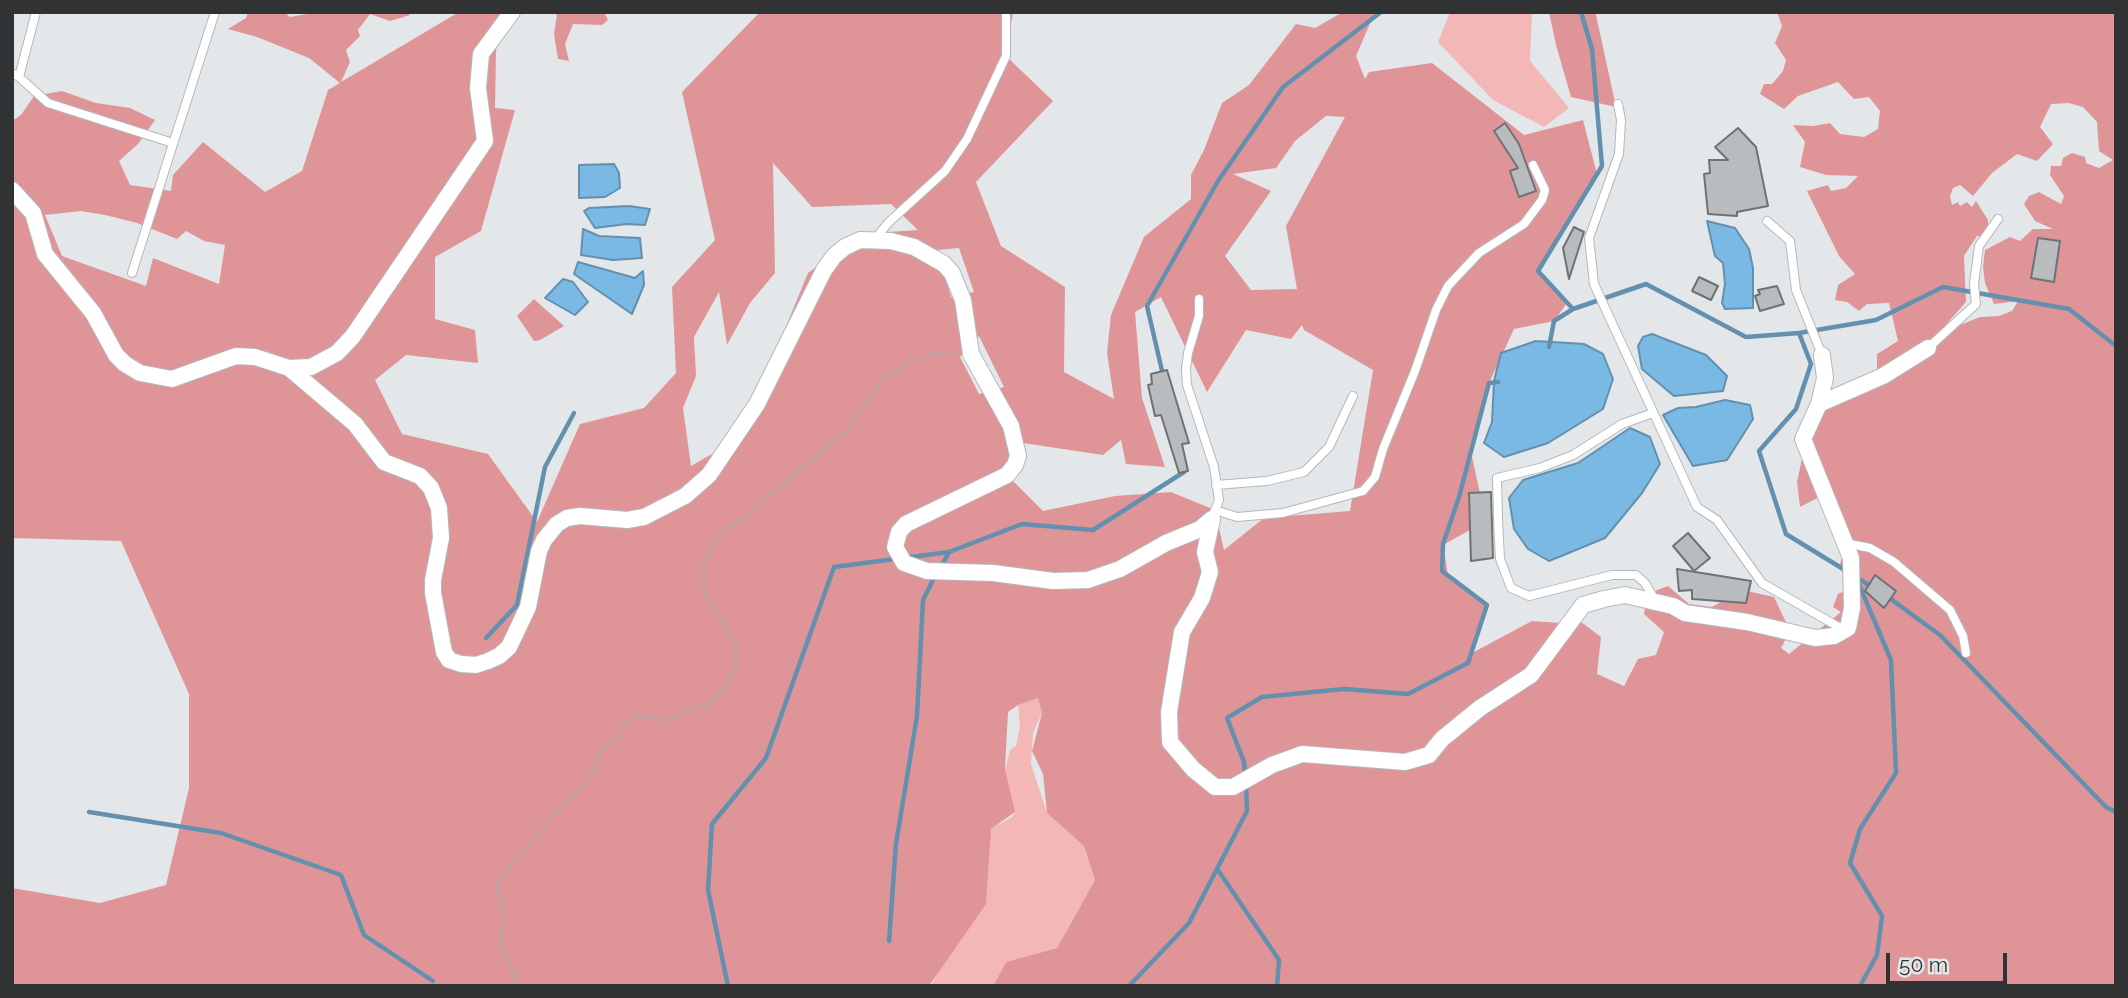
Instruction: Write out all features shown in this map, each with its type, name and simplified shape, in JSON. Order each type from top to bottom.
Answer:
[{"type":"street","points":[[12,190],[33,213],[45,254],[93,313],[116,355],[125,365],[140,373],[172,379],[236,356],[256,357],[289,368],[311,367],[337,353],[354,336],[485,141],[478,88],[481,54],[512,12]]},
{"type":"street","points":[[289,368],[355,424],[384,462],[420,476],[431,488],[439,508],[441,529],[440,552],[432,587],[443,648],[453,662],[476,665],[499,656],[512,642],[528,607],[539,551],[557,524],[567,518],[580,516],[627,520],[640,518],[685,496],[709,475],[757,404],[829,263],[845,247],[860,240],[875,239],[914,247],[944,264],[957,284],[963,300],[973,359],[1011,426],[1018,456],[1007,475],[906,524],[898,532],[895,547],[904,563],[927,571],[993,573],[1060,581],[1088,580],[1120,569],[1166,543],[1200,529],[1213,515]]},
{"type":"street","points":[[1819,404],[1883,376],[1928,348]]},
{"type":"street","points":[[1213,515],[1205,552],[1210,572],[1202,597],[1182,632],[1169,712],[1170,742],[1193,769],[1214,787],[1233,788],[1272,765],[1302,754],[1405,762],[1429,755],[1442,739],[1480,708],[1531,675],[1583,605],[1625,595],[1673,606],[1685,613],[1747,622],[1815,638],[1833,636],[1847,628],[1852,608],[1853,567],[1803,439],[1819,404],[1825,378],[1822,355]]},
{"type":"lane","points":[[36,12],[16,75],[48,103],[173,142]]},
{"type":"lane","points":[[132,273],[215,12]]},
{"type":"lane","points":[[875,239],[888,223],[945,171],[967,139],[1006,56],[1006,12]]},
{"type":"lane","points":[[1618,104],[1621,120],[1619,154],[1589,238],[1594,284],[1697,507],[1717,520],[1762,583],[1844,629]]},
{"type":"lane","points":[[1199,299],[1199,316],[1188,353],[1188,385],[1214,467],[1219,500],[1213,515],[1237,517],[1283,513],[1363,491],[1375,477],[1436,310],[1448,286],[1479,253],[1524,224],[1542,200],[1545,190],[1533,165]]},
{"type":"lane","points":[[1928,348],[1976,304],[1974,284],[1979,246],[1998,219]]},
{"type":"lane","points":[[1767,221],[1790,241],[1796,290],[1822,355]]},
{"type":"lane","points":[[1216,485],[1268,481],[1304,472],[1329,447],[1353,396]]},
{"type":"lane","points":[[1653,413],[1622,424],[1573,455],[1540,468],[1497,478],[1497,519],[1500,559],[1511,588],[1529,596],[1612,575],[1636,575],[1645,583],[1656,602]]},
{"type":"lane","points":[[1845,543],[1870,548],[1894,562],[1950,610],[1963,636],[1966,653]]},
{"type":"path","points":[[519,986],[500,942],[504,917],[496,883],[587,781],[601,751],[618,739],[621,725],[641,715],[666,720],[713,702],[734,671],[737,653],[735,642],[706,596],[702,575],[713,542],[844,434],[880,382],[909,361],[944,352],[973,359]]},
{"type":"shaded area","points":[[248,12],[284,12],[290,17],[318,12],[408,12],[410,15],[390,21],[370,14],[358,30],[360,36],[346,50],[350,62],[341,82],[459,12],[501,12],[496,52],[495,108],[515,110],[481,231],[435,257],[435,319],[475,330],[478,363],[406,355],[375,380],[402,434],[488,454],[537,522],[580,424],[644,408],[676,373],[672,287],[715,240],[682,92],[760,12],[1013,12],[1006,56],[1053,101],[976,182],[1001,246],[1065,287],[1064,372],[1114,399],[1107,353],[1111,315],[1144,237],[1191,199],[1191,175],[1222,103],[1249,85],[1296,24],[1315,28],[1343,12],[1375,12],[1356,56],[1365,79],[1369,72],[1432,63],[1524,135],[1583,120],[1597,174],[1538,271],[1567,303],[1554,321],[1514,329],[1489,383],[1471,452],[1486,521],[1443,545],[1448,575],[1487,605],[1472,653],[1532,621],[1573,624],[1577,619],[1601,637],[1597,674],[1624,686],[1638,659],[1656,655],[1664,632],[1644,614],[1647,594],[1668,586],[1689,604],[1712,607],[1742,590],[1774,597],[1790,631],[1781,648],[1789,654],[1841,612],[1833,607],[1838,594],[1847,590],[1839,567],[1845,549],[1821,496],[1800,507],[1797,482],[1811,417],[1877,376],[1877,354],[1898,341],[1889,303],[1867,304],[1859,311],[1847,302],[1835,300],[1838,285],[1855,274],[1839,256],[1807,191],[1828,185],[1831,191],[1846,188],[1858,176],[1826,175],[1800,167],[1805,142],[1793,125],[1830,123],[1840,134],[1864,137],[1878,129],[1880,111],[1869,97],[1854,99],[1838,82],[1798,96],[1784,109],[1760,94],[1764,84],[1772,84],[1783,71],[1786,60],[1775,43],[1782,26],[1777,12],[2116,12],[2116,986],[993,986],[1006,962],[1057,948],[1095,880],[1084,846],[1047,813],[1043,774],[1032,751],[1042,713],[1038,698],[1018,705],[1008,712],[1005,769],[1015,812],[991,829],[986,904],[929,986],[12,986],[12,888],[100,903],[166,885],[189,788],[189,694],[121,541],[12,538],[12,121],[21,115],[34,96],[62,91],[96,103],[130,108],[155,120],[138,144],[119,161],[130,185],[171,191],[173,175],[203,142],[265,192],[302,171],[328,90],[340,83],[309,58],[257,37],[228,29],[246,18]],"holes":[[[2069,103],[2083,107],[2097,122],[2099,151],[2113,160],[2099,168],[2086,163],[2085,157],[2072,153],[2063,158],[2061,166],[2051,166],[2050,175],[2064,196],[2061,204],[2039,192],[2029,196],[2024,204],[2035,221],[2053,229],[2033,229],[2020,241],[2010,237],[1985,250],[1985,283],[1994,304],[2018,301],[2012,311],[1999,316],[1980,317],[1950,329],[1942,329],[1966,302],[1964,256],[1977,236],[1988,237],[1988,220],[1976,201],[1972,207],[1967,202],[1960,206],[1958,202],[1952,205],[1950,196],[1953,188],[1960,185],[1973,196],[1992,173],[2017,154],[2037,161],[2053,144],[2040,127],[2051,104]],[[1326,116],[1345,117],[1286,226],[1297,289],[1251,290],[1225,256],[1271,191],[1233,174],[1276,168],[1295,141]],[[773,163],[812,207],[891,204],[918,230],[859,234],[808,273],[740,438],[691,466],[683,408],[696,376],[694,337],[719,292],[727,345],[750,303],[775,273]],[[81,211],[137,223],[177,239],[186,231],[204,241],[225,245],[219,284],[153,258],[146,286],[62,256],[45,215]],[[959,248],[974,292],[951,297],[938,250]],[[1161,297],[1207,392],[1246,330],[1291,339],[1302,325],[1304,330],[1373,370],[1350,511],[1264,518],[1224,550],[1215,510],[1171,492],[1115,496],[1043,511],[1007,475],[1016,442],[1103,455],[1121,440],[1126,464],[1165,467],[1142,398],[1135,312]],[[979,336],[1004,387],[979,394],[960,357]]]},
{"type":"shaded area","points":[[553,12],[604,12],[608,20],[602,25],[573,24],[565,44],[569,61],[558,59],[554,34],[557,15]]},
{"type":"shaded area","points":[[1450,12],[1532,12],[1530,61],[1569,108],[1544,127],[1493,100],[1438,42]]},
{"type":"shaded area","points":[[1549,12],[1594,12],[1616,107],[1571,97]]},
{"type":"shaded area","points":[[534,299],[564,326],[534,341],[517,316]]},
{"type":"shaded area","points":[[1028,695],[1038,697],[1042,713],[1033,733],[1031,764],[1047,813],[1065,825],[1084,846],[1095,880],[1057,948],[1006,962],[993,986],[931,986],[956,939],[991,829],[1012,817],[1015,812],[1001,787],[1010,750],[1016,746],[1020,727],[1018,705]]},
{"type":"water","points":[[614,164],[619,173],[620,188],[605,197],[579,198],[579,165]]},
{"type":"water","points":[[629,206],[650,209],[645,225],[595,228],[584,211],[589,208]]},
{"type":"water","points":[[1707,221],[1735,228],[1749,249],[1753,268],[1753,308],[1725,309],[1722,303],[1725,284],[1723,263],[1715,256]]},
{"type":"water","points":[[583,229],[599,236],[640,238],[642,258],[613,260],[581,255]]},
{"type":"water","points":[[578,262],[635,278],[643,271],[644,285],[632,314],[574,274]]},
{"type":"water","points":[[563,279],[573,282],[588,302],[575,315],[545,298]]},
{"type":"water","points":[[1652,334],[1706,355],[1727,376],[1723,391],[1674,396],[1642,369],[1638,346],[1643,337]]},
{"type":"water","points":[[1536,341],[1584,344],[1603,354],[1613,379],[1603,409],[1548,443],[1504,457],[1484,443],[1492,422],[1494,381],[1501,353]]},
{"type":"water","points":[[1725,400],[1750,405],[1753,419],[1727,460],[1693,466],[1663,415],[1678,408]]},
{"type":"water","points":[[1630,428],[1650,437],[1660,464],[1642,493],[1605,538],[1549,561],[1528,549],[1514,529],[1509,498],[1523,480],[1578,463]]},
{"type":"building","points":[[1505,123],[1519,144],[1536,191],[1519,197],[1510,171],[1518,168],[1494,131]]},
{"type":"building","points":[[1738,128],[1756,147],[1768,206],[1737,212],[1737,216],[1708,214],[1704,174],[1710,173],[1709,160],[1728,160],[1715,147]]},
{"type":"building","points":[[1574,227],[1584,232],[1569,279],[1563,248]]},
{"type":"building","points":[[2038,238],[2060,241],[2054,282],[2031,278]]},
{"type":"building","points":[[1699,277],[1718,286],[1711,300],[1692,291]]},
{"type":"building","points":[[1777,286],[1784,304],[1760,311],[1755,296],[1760,294],[1758,290]]},
{"type":"building","points":[[1167,370],[1189,443],[1182,444],[1188,471],[1179,473],[1161,415],[1155,416],[1148,385],[1152,384],[1151,374]]},
{"type":"building","points":[[1491,492],[1493,558],[1471,561],[1469,493]]},
{"type":"building","points":[[1688,533],[1710,558],[1694,571],[1673,546]]},
{"type":"building","points":[[1677,569],[1751,581],[1746,603],[1692,599],[1692,590],[1679,591]]},
{"type":"building","points":[[1875,575],[1896,591],[1884,608],[1865,591]]},
{"type":"waterway","points":[[1163,375],[1147,306],[1218,181],[1283,87],[1381,12]]},
{"type":"waterway","points":[[1581,12],[1592,49],[1602,166],[1538,271],[1573,309],[1646,284],[1746,337],[1799,333],[1876,320],[1943,287],[2069,309],[2116,346]]},
{"type":"waterway","points":[[1549,347],[1554,321],[1573,309]]},
{"type":"waterway","points":[[1799,333],[1811,364],[1796,409],[1759,451],[1786,534],[1848,572]]},
{"type":"waterway","points":[[1245,774],[1244,762],[1227,718],[1262,697],[1344,689],[1408,694],[1468,663],[1487,605],[1442,571],[1443,544],[1459,497],[1489,383],[1498,382]]},
{"type":"waterway","points":[[486,638],[517,605],[545,467],[574,413]]},
{"type":"waterway","points":[[728,986],[708,890],[712,824],[766,758],[834,567],[949,552],[1022,524],[1093,530],[1184,472],[1183,469]]},
{"type":"waterway","points":[[940,569],[949,552]]},
{"type":"waterway","points":[[889,941],[896,844],[917,716],[923,600],[935,576]]},
{"type":"waterway","points":[[1856,577],[1872,587]]},
{"type":"waterway","points":[[1858,582],[1891,660],[1896,773],[1860,829],[1850,863],[1882,916],[1877,955],[1860,986]]},
{"type":"waterway","points":[[1888,597],[1940,635],[2106,807],[2116,812]]},
{"type":"waterway","points":[[1129,986],[1189,923],[1247,811],[1246,783]]},
{"type":"waterway","points":[[89,812],[221,833],[341,875],[364,935],[433,981]]},
{"type":"waterway","points":[[1218,870],[1279,960],[1277,986]]}]
